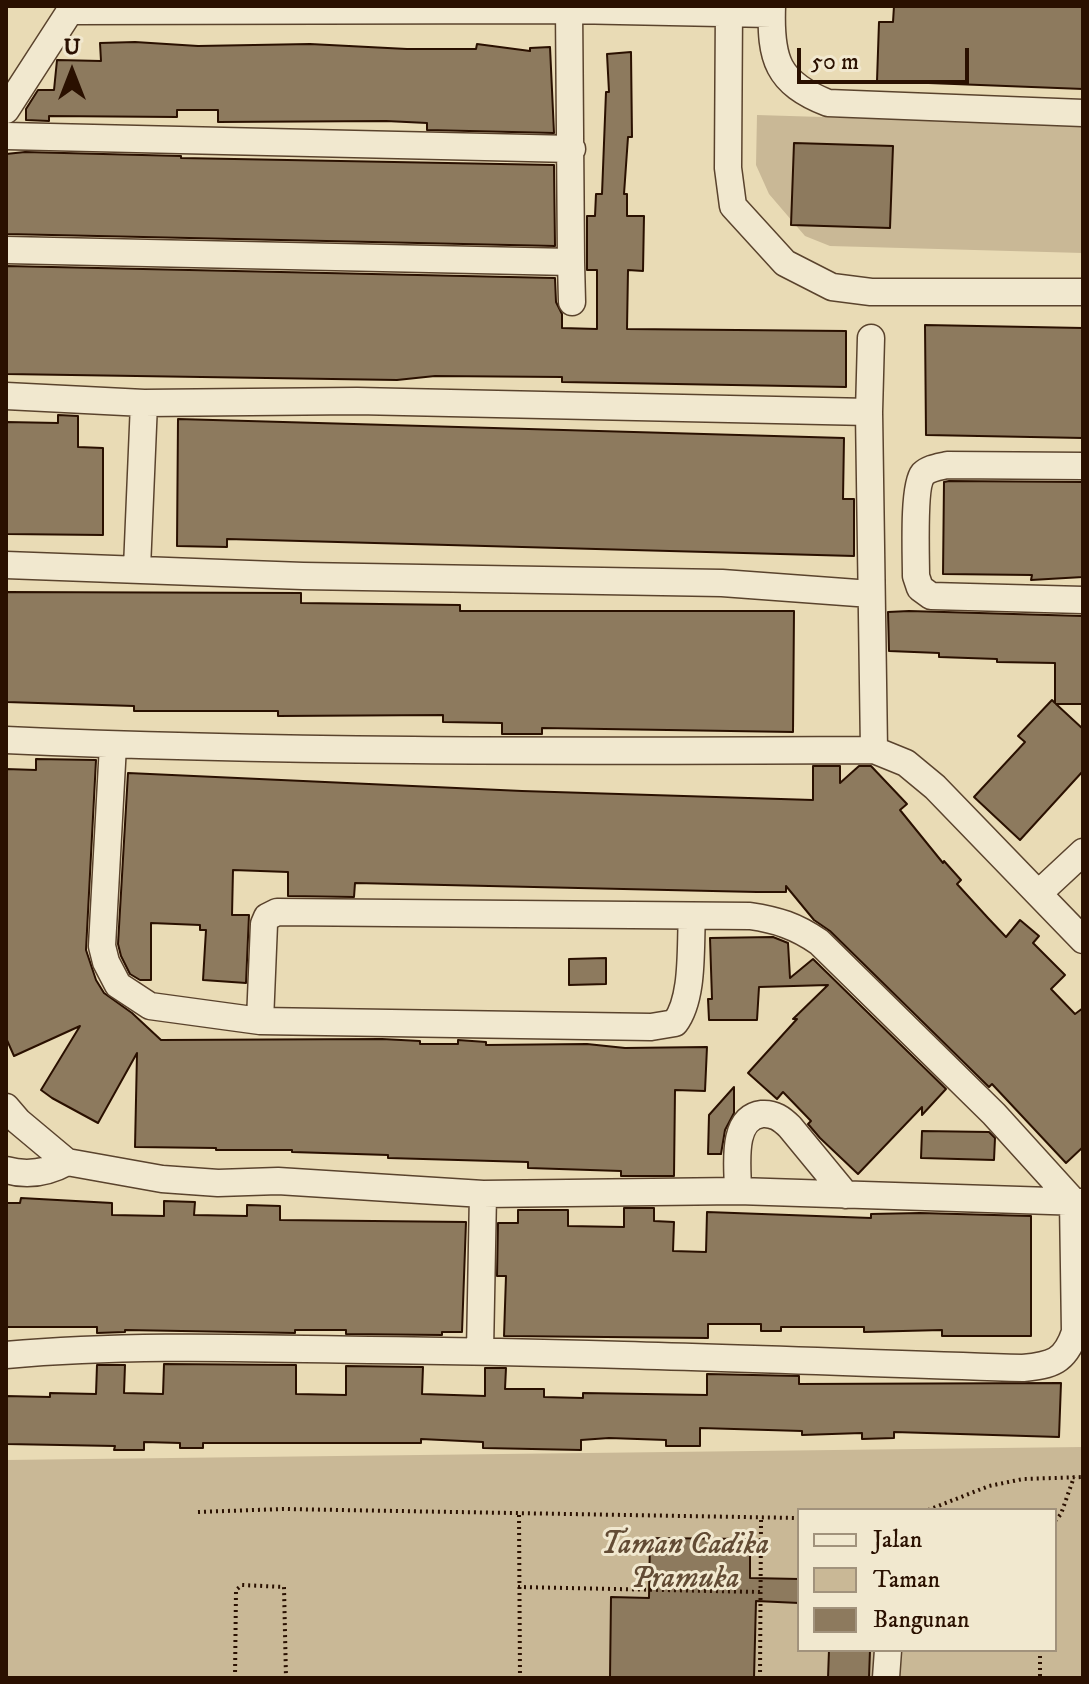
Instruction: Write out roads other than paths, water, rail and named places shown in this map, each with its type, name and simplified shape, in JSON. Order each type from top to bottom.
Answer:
[{"type":"street","points":[[569,8],[572,302]]},
{"type":"street","points":[[6,110],[69,9],[569,8],[771,10],[773,52],[779,70],[807,95],[828,103],[1083,113]]},
{"type":"street","points":[[729,10],[728,168],[733,206],[785,263],[832,287],[871,292],[1083,292]]},
{"type":"street","points":[[6,136],[572,149]]},
{"type":"street","points":[[6,250],[571,262]]},
{"type":"street","points":[[871,338],[869,412],[874,750]]},
{"type":"street","points":[[6,396],[144,403],[357,401],[869,412]]},
{"type":"street","points":[[137,568],[144,403]]},
{"type":"street","points":[[1083,466],[947,465],[932,468],[923,474],[918,490],[916,576],[920,588],[931,596],[1083,600]]},
{"type":"street","points":[[6,565],[303,576],[722,583],[871,594]]},
{"type":"street","points":[[6,740],[113,745],[499,751],[874,750],[892,755],[921,774],[1083,940]]},
{"type":"street","points":[[113,745],[102,946],[118,985],[150,1006],[260,1021],[651,1027],[675,1023],[682,1014],[687,996],[692,916]]},
{"type":"street","points":[[1039,893],[1083,852]]},
{"type":"street","points":[[6,1355],[52,1351],[244,1348],[480,1351],[1007,1368],[1043,1366],[1056,1361],[1069,1348],[1075,1332],[1078,1201],[819,942],[779,920],[750,916],[277,912],[267,917],[264,924],[260,1021]]},
{"type":"street","points":[[6,1107],[67,1162],[162,1179],[278,1181],[483,1194],[738,1191],[1078,1201]]},
{"type":"street","points":[[738,1191],[742,1128],[749,1119],[759,1114],[771,1114],[790,1127],[846,1195]]},
{"type":"street","points":[[6,1170],[24,1173],[51,1171],[67,1162]]},
{"type":"street","points":[[480,1351],[483,1194]]},
{"type":"street","points":[[886,1678],[888,1652]]},
{"type":"park label","name":"Taman Cadika Pramuka","points":[[685,1564]]}]
